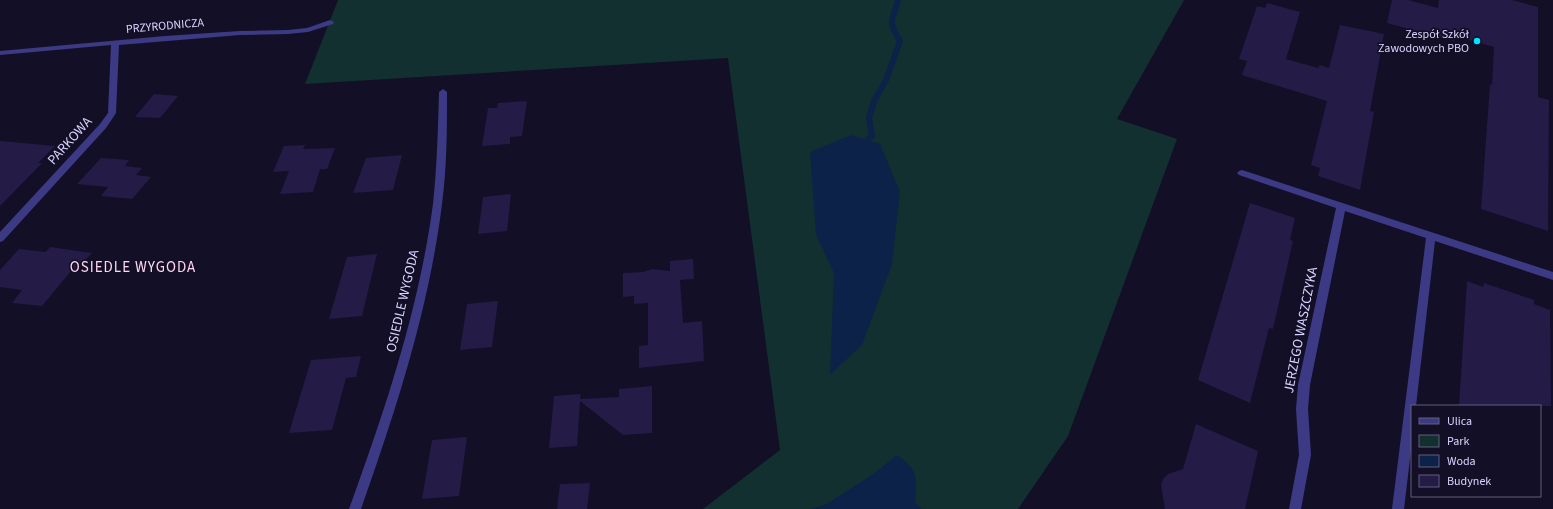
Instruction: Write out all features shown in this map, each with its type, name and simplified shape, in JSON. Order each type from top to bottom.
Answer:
[{"type":"street","name":"PRZYRODNICZA","points":[[0,52],[172,37],[308,30],[330,22]]},
{"type":"street","name":"PARKOWA","points":[[0,238],[103,126],[112,113],[115,43]]},
{"type":"street","name":"OSIEDLE WYGODA","points":[[355,509],[398,385],[423,288],[435,220],[441,173],[443,92]]},
{"type":"street","points":[[1242,173],[1553,276]]},
{"type":"street","name":"JERZEGO WASZCZYKA","points":[[1295,509],[1305,455],[1302,409],[1304,385],[1341,205]]},
{"type":"street","points":[[1398,509],[1430,235]]},
{"type":"green space","points":[[338,0],[1184,0],[1117,119],[1177,139],[1068,436],[1018,509],[703,509],[780,450],[728,58],[305,84]]},
{"type":"water","points":[[851,135],[880,144],[900,192],[892,264],[862,345],[830,375],[834,273],[816,235],[810,152]]},
{"type":"water","points":[[897,455],[913,470],[916,481],[915,503],[922,509],[810,509],[825,505],[872,475]]},
{"type":"building","points":[[1392,0],[1408,0],[1438,8],[1439,0],[1512,0],[1538,7],[1538,97],[1549,100],[1548,231],[1481,209],[1494,47],[1455,36],[1454,41],[1387,23]]},
{"type":"building","points":[[1267,3],[1300,12],[1286,59],[1318,68],[1320,65],[1329,68],[1340,25],[1384,34],[1370,111],[1374,112],[1360,190],[1318,176],[1320,168],[1311,165],[1327,101],[1242,75],[1247,61],[1239,59],[1257,6],[1265,8]]},
{"type":"building","points":[[154,94],[178,96],[160,118],[135,117]]},
{"type":"building","points":[[527,101],[522,136],[510,137],[510,144],[482,146],[488,108],[497,108],[498,103]]},
{"type":"building","points":[[0,141],[55,146],[38,163],[42,163],[0,206]]},
{"type":"building","points":[[305,145],[303,149],[335,148],[327,169],[320,169],[313,192],[280,194],[289,171],[273,172],[284,146]]},
{"type":"building","points":[[402,155],[393,190],[353,193],[366,158]]},
{"type":"building","points":[[101,158],[129,160],[125,166],[142,168],[136,175],[151,177],[132,199],[101,196],[108,187],[77,184]]},
{"type":"building","points":[[511,194],[507,231],[478,234],[483,197]]},
{"type":"building","points":[[1250,203],[1295,218],[1290,240],[1293,241],[1273,329],[1269,328],[1250,403],[1198,380]]},
{"type":"building","points":[[50,247],[92,253],[74,271],[71,271],[42,306],[12,303],[22,290],[0,287],[0,270],[19,249],[46,252]]},
{"type":"building","points":[[377,254],[362,316],[329,319],[347,257]]},
{"type":"building","points":[[693,259],[694,279],[680,280],[683,323],[702,321],[704,361],[639,368],[639,346],[648,345],[648,303],[634,304],[634,296],[623,297],[623,273],[643,272],[652,269],[670,271],[670,261]]},
{"type":"building","points":[[1467,281],[1483,287],[1484,283],[1534,300],[1534,304],[1550,310],[1551,406],[1459,405]]},
{"type":"building","points":[[498,301],[492,347],[460,350],[467,304]]},
{"type":"building","points":[[361,356],[356,377],[346,378],[332,430],[289,433],[311,360]]},
{"type":"building","points":[[652,386],[652,433],[623,435],[580,401],[577,446],[549,448],[554,396],[581,394],[580,399],[619,397],[619,389]]},
{"type":"building","points":[[1196,424],[1258,451],[1245,509],[1165,509],[1161,485],[1163,479],[1168,474],[1183,469]]},
{"type":"building","points":[[467,437],[459,496],[422,499],[432,440]]},
{"type":"building","points":[[590,483],[587,509],[557,509],[560,484]]},
{"type":"waterway","points":[[867,140],[872,136],[869,117],[875,99],[886,80],[900,41],[892,24],[898,0]]},
{"type":"place","name":"Zespół Szkół Zawodowych PBO","points":[[1477,41]]},
{"type":"district","name":"OSIEDLE WYGODA","points":[[133,267]]}]
